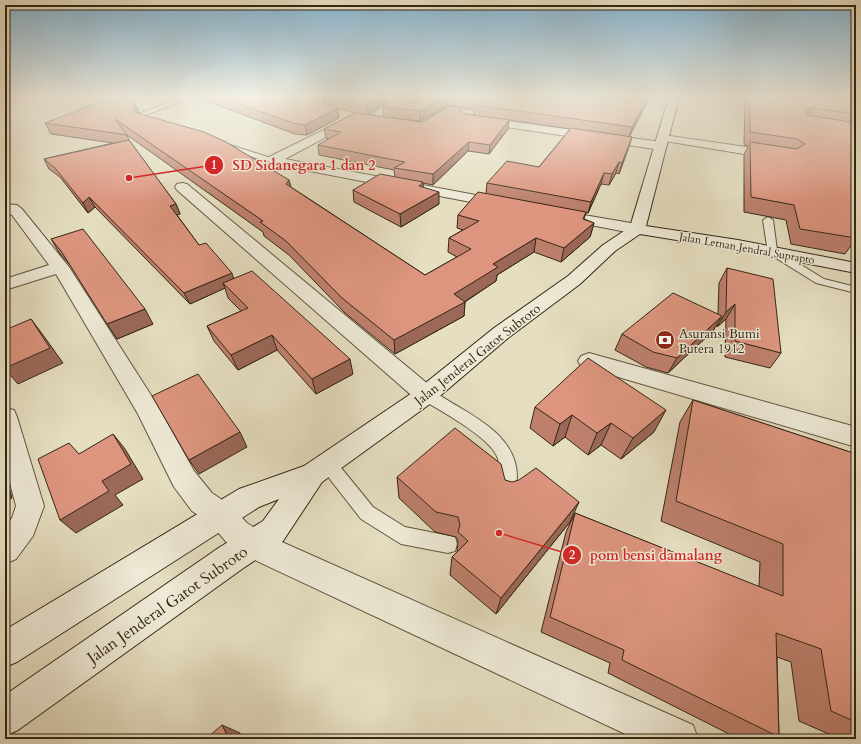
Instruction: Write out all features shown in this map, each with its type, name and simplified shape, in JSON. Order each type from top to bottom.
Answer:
[{"type":"street","points":[[274,160],[327,132]]},
{"type":"street","points":[[578,132],[790,157]]},
{"type":"street","points":[[637,229],[665,132]]},
{"type":"street","points":[[274,160],[512,206]]},
{"type":"street","points":[[182,187],[426,395]]},
{"type":"street","points":[[5,208],[12,208],[17,212],[60,267],[148,410],[184,479],[202,502],[221,515],[237,533],[253,544],[679,739]]},
{"type":"street","name":"Jalan Letnan Jendral Suprapto","points":[[543,212],[772,251],[856,268]]},
{"type":"street","name":"Jalan Jenderal Gatot Subroto","points":[[5,650],[249,498],[320,469],[426,395],[501,333],[574,280],[609,248],[637,229]]},
{"type":"street","points":[[5,285],[60,267]]},
{"type":"street","points":[[589,361],[856,437]]},
{"type":"street","points":[[5,417],[30,506],[23,526],[5,549]]},
{"type":"street","name":"Jalan Jenderal Gatot Subroto","points":[[5,717],[225,562],[273,531],[320,469]]},
{"type":"lane","points":[[214,143],[274,160]]},
{"type":"lane","points":[[768,220],[772,251],[820,281],[856,290]]},
{"type":"lane","points":[[426,395],[482,430],[504,453],[509,469],[507,493]]},
{"type":"lane","points":[[320,469],[367,513],[401,535],[448,544]]},
{"type":"building","points":[[105,132],[125,132],[127,135]]},
{"type":"building","points":[[133,132],[203,132],[226,142],[289,180],[286,184],[425,275],[471,249],[449,238],[479,221],[458,215],[478,192],[586,212],[583,219],[594,223],[564,248],[536,238],[493,264],[498,267],[454,294],[465,302],[394,340],[342,298],[286,241],[260,222],[263,221]]},
{"type":"building","points":[[339,132],[500,132],[490,145],[469,142],[433,174],[394,168],[405,162],[318,145],[341,132]]},
{"type":"building","points":[[568,132],[596,132],[632,137],[622,163],[619,162],[612,174],[604,173],[591,202],[487,183],[507,161],[539,167]]},
{"type":"building","points":[[750,132],[856,132],[856,227],[852,227],[856,238],[800,229],[794,205],[751,197],[750,142],[797,149],[805,144],[797,139]]},
{"type":"building","points":[[129,140],[176,204],[170,206],[199,245],[206,243],[232,273],[184,293],[89,197],[83,203],[55,168],[44,159]]},
{"type":"building","points":[[380,174],[423,182],[419,186],[439,192],[400,214],[353,190]]},
{"type":"building","points":[[83,229],[145,309],[107,324],[61,251],[51,239]]},
{"type":"building","points":[[727,268],[773,279],[781,353],[735,341],[735,304],[726,312]]},
{"type":"building","points":[[252,271],[350,359],[312,379],[272,335],[231,355],[207,326],[248,308],[223,283]]},
{"type":"building","name":"Asuransi Bumi Putera 1912","points":[[673,293],[722,316],[677,358],[653,352],[622,334]]},
{"type":"building","points":[[31,319],[50,348],[5,368],[5,330]]},
{"type":"building","points":[[588,358],[666,410],[633,438],[611,423],[597,433],[572,415],[560,424],[535,407]]},
{"type":"building","points":[[198,374],[240,432],[189,460],[152,396]]},
{"type":"building","points":[[693,400],[856,454],[856,722],[831,711],[821,649],[776,633],[779,737],[622,660],[624,650],[550,617],[575,513],[783,596],[783,544],[676,501]]},
{"type":"building","points":[[455,428],[501,464],[505,480],[512,482],[519,480],[536,468],[579,502],[501,598],[452,557],[468,541],[458,532],[460,525],[458,517],[436,512],[397,477]]},
{"type":"building","points":[[113,434],[131,464],[102,481],[109,491],[60,520],[38,459],[69,443],[79,454]]},
{"type":"building","points":[[222,725],[229,739],[206,739]]},
{"type":"place","name":"SD Sidanegara 1 dan 2","points":[[129,178]]},
{"type":"place","name":"Asuransi Bumi Putera 1912","points":[[665,340]]},
{"type":"place","name":"pom bensi damalang","points":[[499,533]]}]
